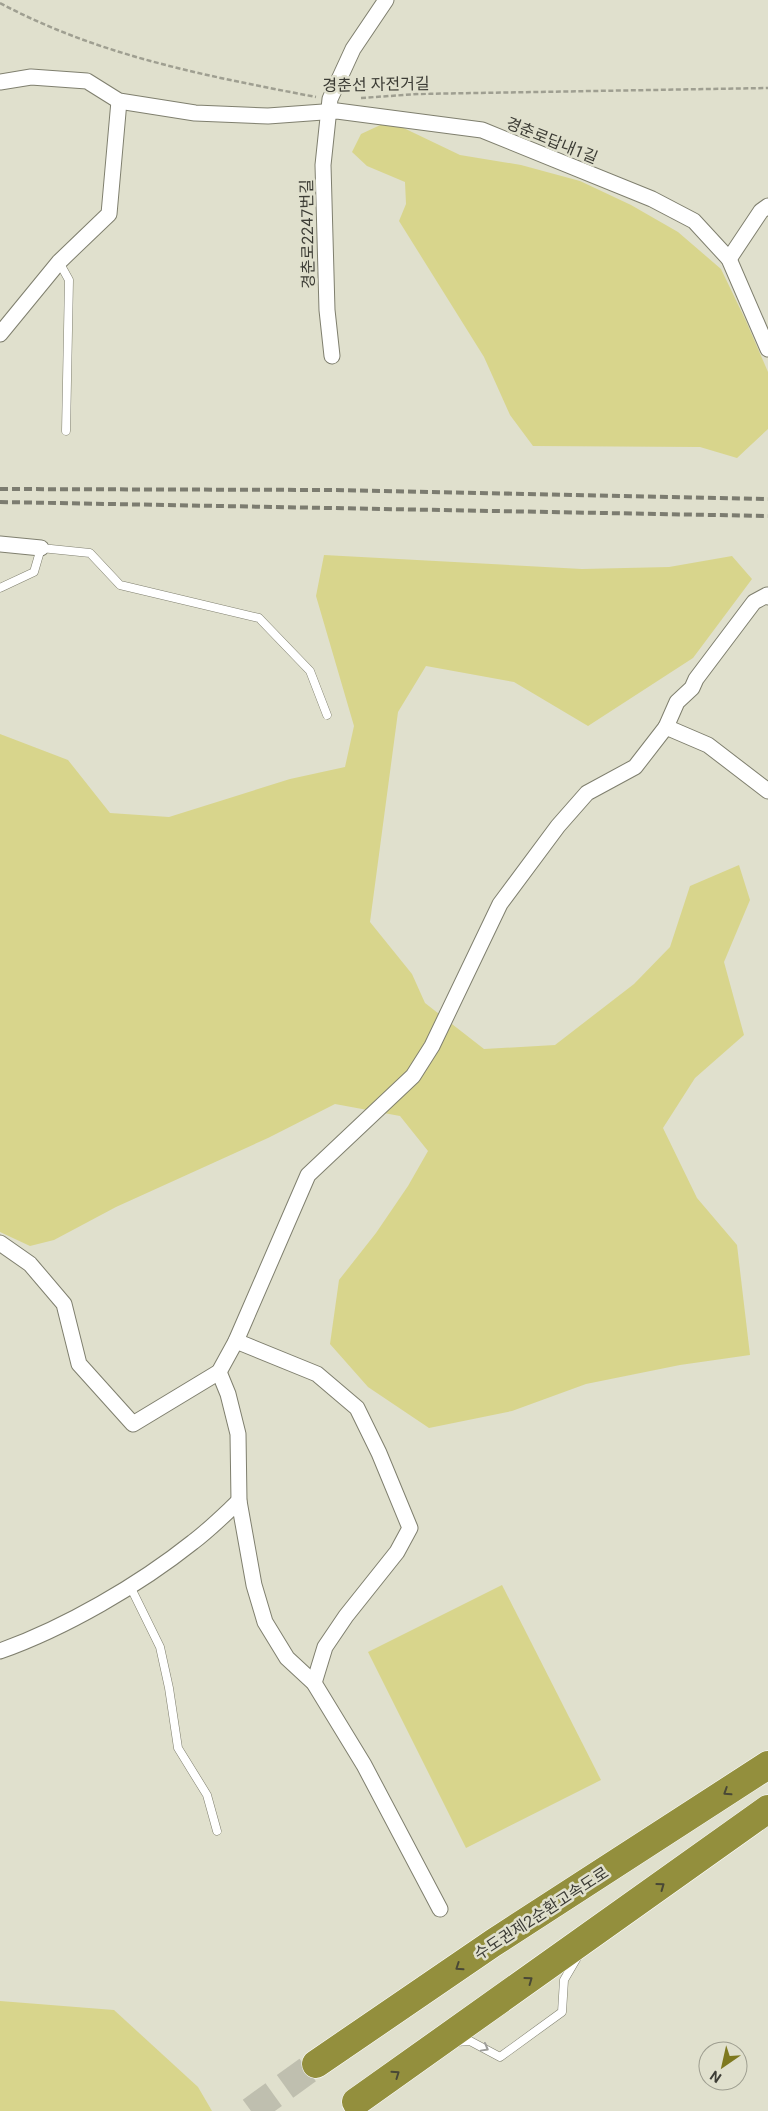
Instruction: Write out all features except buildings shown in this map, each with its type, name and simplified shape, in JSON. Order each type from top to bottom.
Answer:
[{"type":"highway","name":"수도권제2순환고속도로","points":[[316,2064],[493,1943],[768,1765]]},
{"type":"highway","points":[[356,2102],[589,1938],[768,1808]]},
{"type":"street","name":"경춘로2247번길","points":[[332,356],[327,310],[323,165],[332,107],[353,49],[386,0]]},
{"type":"street","points":[[0,82],[30,77],[87,81],[119,100],[205,113],[268,116],[332,107]]},
{"type":"street","points":[[0,334],[59,262],[109,214],[119,100]]},
{"type":"street","name":"경춘로답내1길","points":[[332,107],[482,130],[652,199],[694,221],[729,259],[768,349]]},
{"type":"street","points":[[729,259],[761,211],[768,206]]},
{"type":"street","points":[[0,544],[40,548]]},
{"type":"street","points":[[0,1244],[30,1264],[64,1304],[79,1364],[133,1424],[219,1372],[236,1341],[308,1175],[413,1076],[432,1046],[500,904],[558,826],[587,794],[635,767],[666,727],[678,702],[692,688],[696,679],[754,602],[768,595]]},
{"type":"street","points":[[666,727],[708,745],[768,791]]},
{"type":"street","points":[[236,1341],[317,1374],[357,1408],[379,1454],[410,1528],[397,1552],[346,1616],[325,1647],[314,1683]]},
{"type":"street","points":[[219,1372],[228,1394],[238,1434],[239,1501],[254,1585],[265,1622],[288,1658],[314,1683],[364,1765],[440,1909]]},
{"type":"street","points":[[0,1650],[67,1620],[130,1586],[193,1542],[239,1501]]},
{"type":"lane","points":[[59,262],[68,280],[66,431]]},
{"type":"lane","points":[[0,588],[34,572],[40,548],[90,553],[120,585],[259,618],[310,670],[327,715]]},
{"type":"lane","points":[[130,1586],[160,1647],[169,1688],[178,1748],[207,1795],[217,1831]]},
{"type":"lane","points":[[438,2045],[470,2040],[500,2057],[562,2012],[564,1980],[589,1938]]},
{"type":"path","name":"경춘선 자전거길","points":[[0,3],[62,32],[145,61],[332,107],[428,94],[768,88]]},
{"type":"shaded area","points":[[389,121],[460,155],[521,165],[580,181],[631,205],[678,232],[721,269],[746,321],[768,372],[768,429],[737,458],[700,447],[533,446],[510,415],[484,357],[399,221],[406,204],[405,182],[367,166],[352,152],[361,134]]},
{"type":"shaded area","points":[[324,555],[582,569],[669,567],[732,556],[752,579],[693,658],[588,726],[514,682],[426,666],[398,712],[370,922],[412,974],[425,1003],[484,1049],[555,1045],[634,984],[670,947],[690,886],[739,865],[750,900],[724,962],[744,1035],[695,1078],[663,1128],[697,1198],[737,1245],[750,1355],[680,1365],[586,1384],[512,1411],[429,1428],[368,1387],[330,1344],[339,1280],[376,1233],[408,1186],[428,1151],[400,1116],[335,1104],[268,1138],[116,1207],[54,1240],[30,1246],[0,1232],[0,734],[68,760],[110,813],[169,817],[290,779],[345,767],[354,726],[316,596]]},
{"type":"shaded area","points":[[502,1585],[601,1780],[466,1848],[368,1652]]},
{"type":"shaded area","points":[[0,2001],[114,2010],[198,2087],[212,2111],[0,2111]]},
{"type":"tunnel","points":[[251,2111],[316,2064]]},
{"type":"railway","points":[[0,489],[336,490],[768,499]]},
{"type":"railway","points":[[0,502],[768,516]]}]
